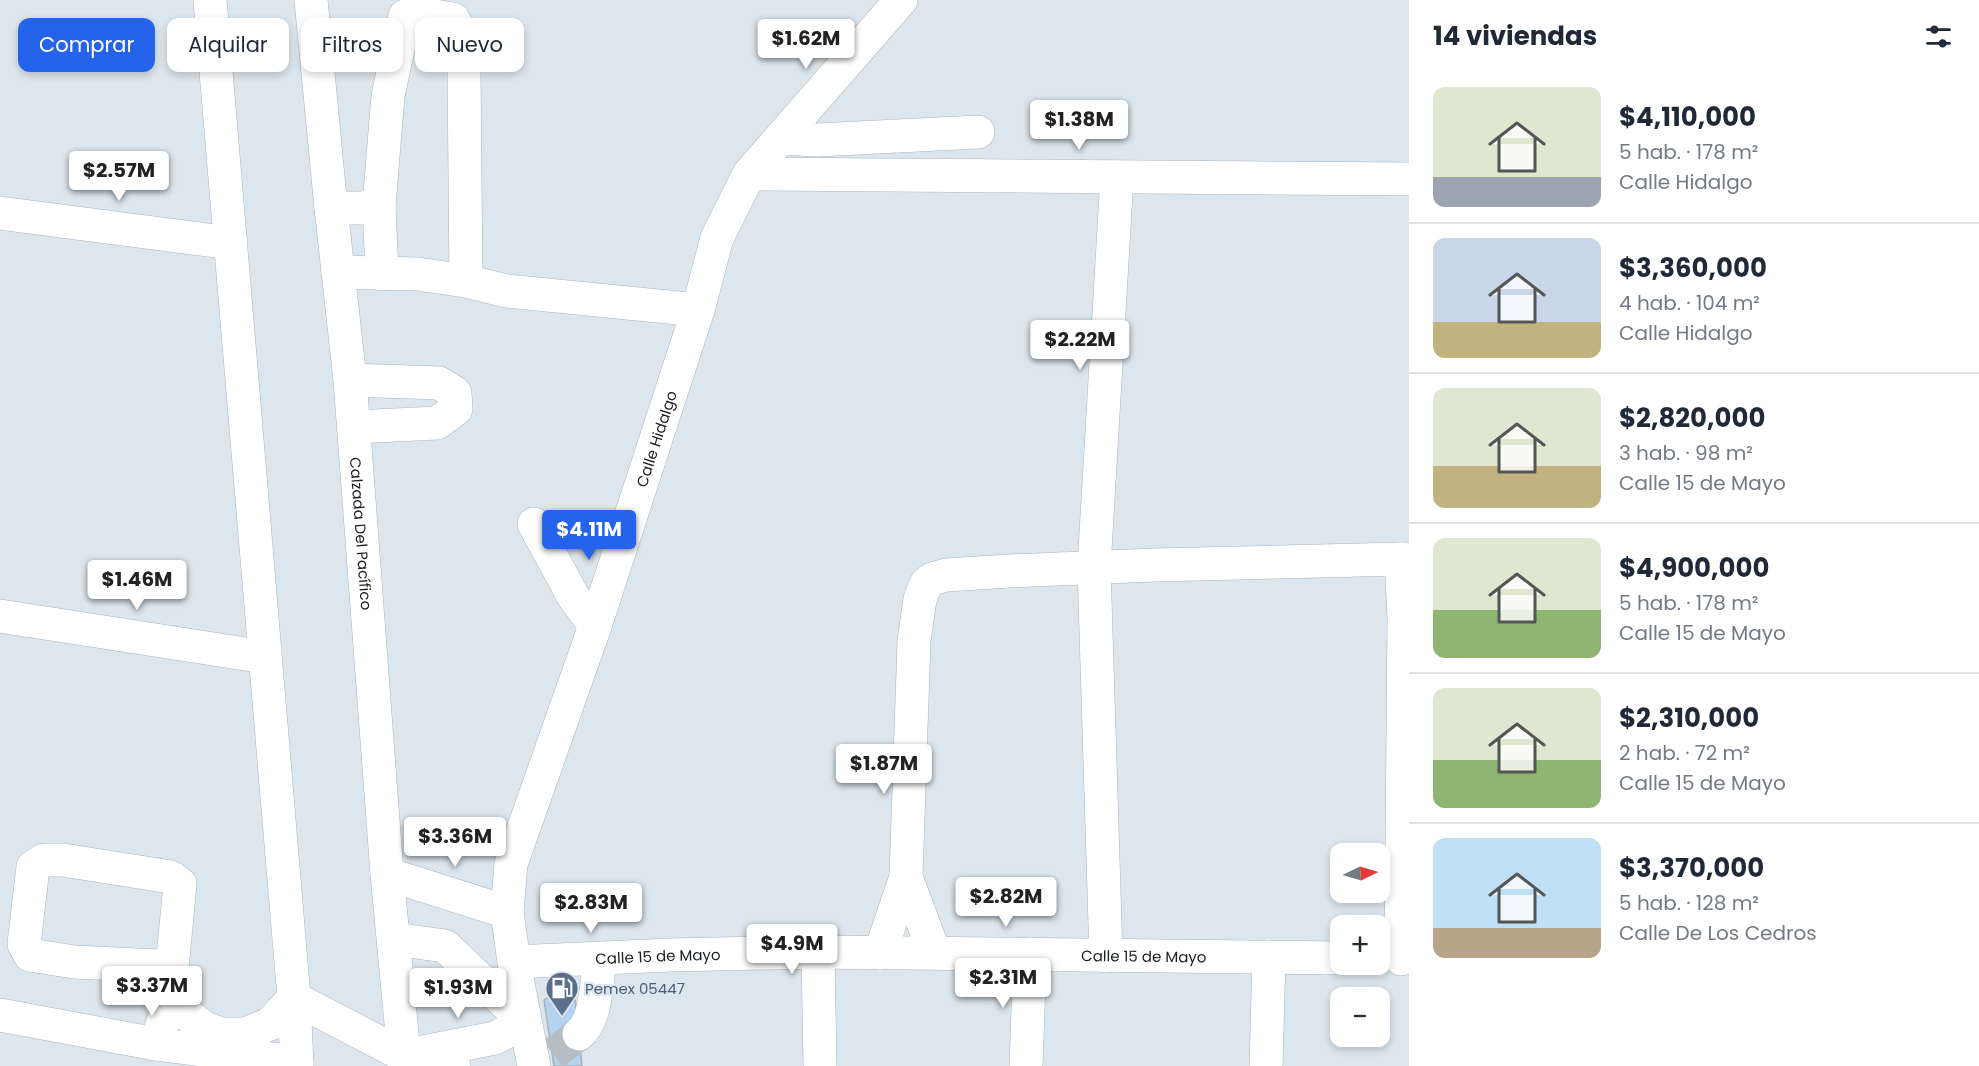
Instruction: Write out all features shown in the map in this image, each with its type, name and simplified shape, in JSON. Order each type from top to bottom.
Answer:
[{"type":"street","points":[[0,1015],[156,1044],[297,1064],[294,998],[210,0]]},
{"type":"street","name":"Calzada Del Pacífico","points":[[311,0],[350,380],[387,874],[405,1061]]},
{"type":"street","name":"Calle Hidalgo","points":[[541,1062],[525,1022],[514,962],[507,912],[511,864],[595,626],[698,310],[717,238],[749,174],[901,0]]},
{"type":"street","points":[[382,274],[379,205],[388,96],[405,16],[415,13],[453,19],[462,35],[466,281]]},
{"type":"street","points":[[781,138],[817,140],[978,132]]},
{"type":"street","points":[[749,174],[1409,179]]},
{"type":"street","points":[[1107,956],[1094,567],[1117,177]]},
{"type":"street","points":[[331,208],[362,208],[379,205]]},
{"type":"street","points":[[0,213],[231,243]]},
{"type":"street","points":[[338,272],[417,273],[466,281],[506,291],[698,310]]},
{"type":"street","points":[[350,380],[439,383],[455,393],[456,409],[437,423],[354,427]]},
{"type":"street","points":[[534,524],[573,596],[595,626]]},
{"type":"street","points":[[880,953],[906,877],[914,641],[922,590],[932,579],[946,575],[1094,567],[1405,559],[1397,959]]},
{"type":"street","points":[[0,616],[265,657]]},
{"type":"street","points":[[156,1044],[166,1009],[166,962],[180,884],[171,878],[63,860],[44,860],[33,867],[24,944],[30,955],[74,962],[166,962]]},
{"type":"street","points":[[387,874],[507,912]]},
{"type":"street","points":[[906,877],[934,952]]},
{"type":"street","points":[[394,939],[445,946],[525,1022],[495,1038],[405,1061]]},
{"type":"street","points":[[818,952],[820,1066]]},
{"type":"street","name":"Calle 15 de Mayo","points":[[514,962],[600,960],[670,955],[818,952],[1330,958]]},
{"type":"street","points":[[1026,1066],[1030,954]]},
{"type":"street","points":[[1266,1066],[1269,957]]},
{"type":"street","points":[[579,1034],[587,1026],[591,1017],[600,960]]},
{"type":"street","points":[[166,962],[172,990],[183,1012],[203,1027],[220,1034],[245,1034],[270,1024],[294,998]]},
{"type":"street","points":[[294,998],[405,1061],[454,1066]]},
{"type":"building","name":"Pemex 05447","points":[[573,979],[582,1066],[554,1066],[544,1000]]},
{"type":"tunnel","points":[[553,1054],[579,1034]]},
{"type":"place","name":"Pemex 05447","points":[[562,1017]]}]
